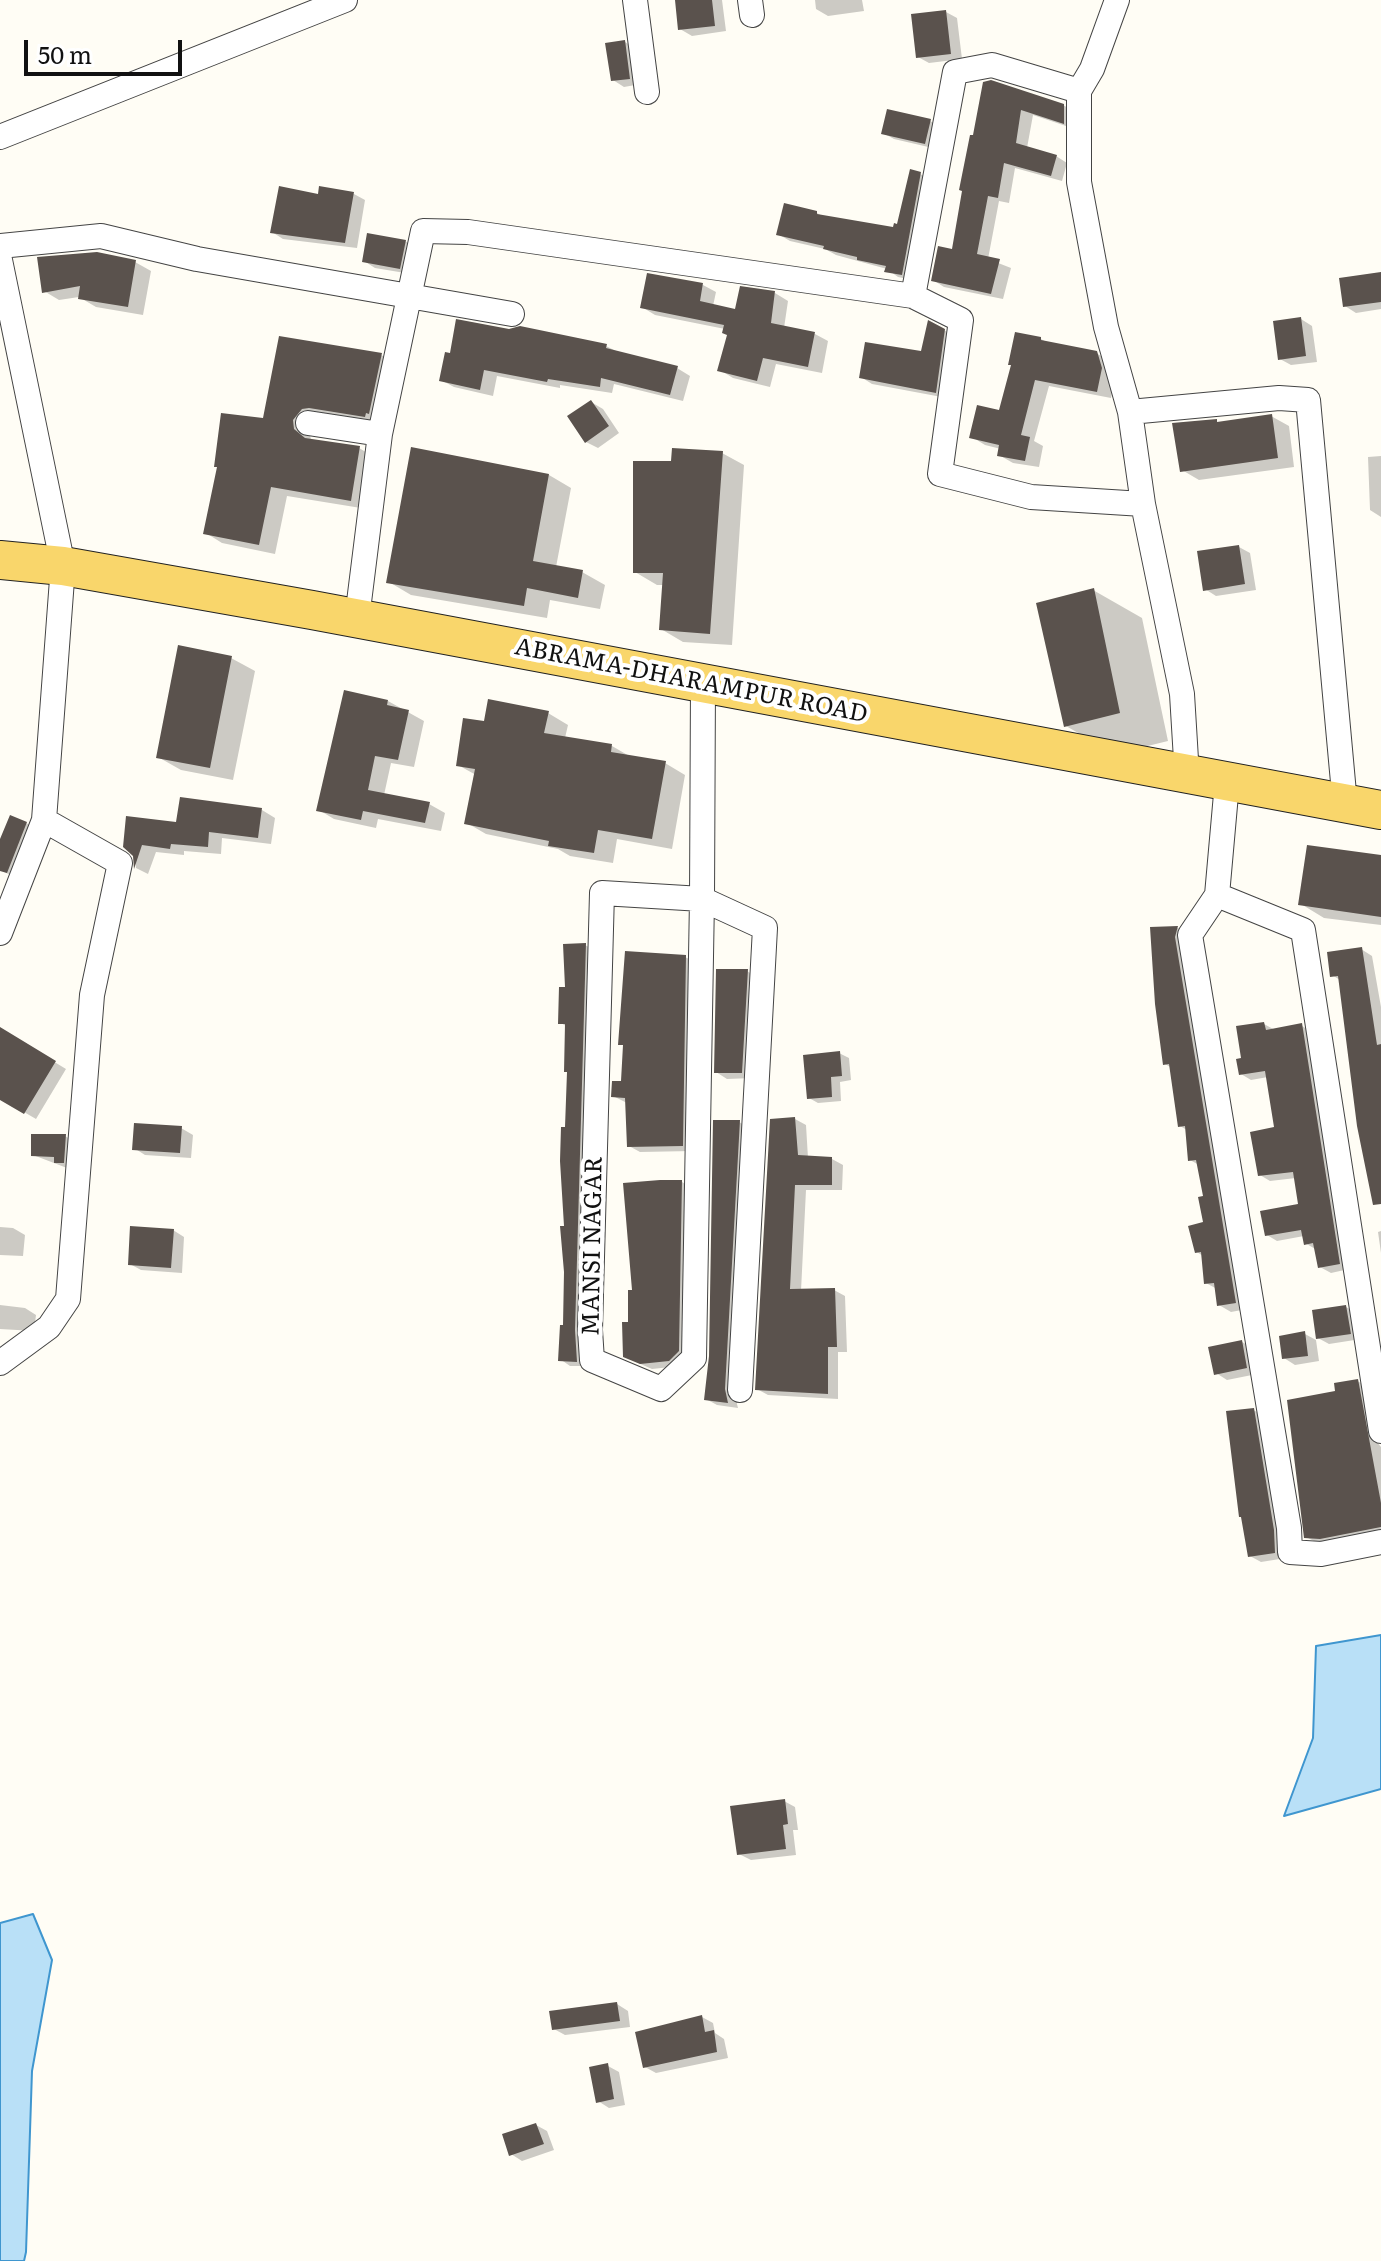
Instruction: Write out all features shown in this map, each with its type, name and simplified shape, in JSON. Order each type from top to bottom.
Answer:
[{"type":"main road","name":"ABRAMA-DHARAMPUR ROAD","points":[[0,560],[63,566],[357,618],[1363,807]]},
{"type":"street","points":[[0,137],[345,0]]},
{"type":"street","points":[[635,0],[647,92]]},
{"type":"street","points":[[1117,0],[1092,69],[1079,91],[1079,182],[1106,327],[1130,412],[1143,504],[1182,694],[1187,776]]},
{"type":"street","points":[[913,296],[955,72],[992,65],[1079,91]]},
{"type":"street","points":[[357,618],[380,434],[423,231],[468,232],[913,296],[961,320],[940,474],[1031,497],[1143,504]]},
{"type":"street","points":[[0,246],[101,236],[197,259],[512,314]]},
{"type":"street","points":[[0,260],[63,566],[44,820],[0,933]]},
{"type":"street","points":[[1130,412],[1279,398],[1308,400],[1363,807]]},
{"type":"street","points":[[308,423],[380,434]]},
{"type":"street","name":"MANSI NAGAR","points":[[703,683],[702,899],[694,1358],[661,1389],[592,1360],[590,1330],[602,893],[702,899],[765,928],[740,1390]]},
{"type":"street","points":[[1227,783],[1217,895],[1190,935],[1289,1528],[1290,1552],[1321,1554],[1381,1542]]},
{"type":"street","points":[[0,1363],[49,1327],[68,1299],[92,995],[120,863],[44,820]]},
{"type":"street","points":[[1217,895],[1303,930],[1381,1431]]},
{"type":"water","points":[[1381,1635],[1381,1789],[1284,1816],[1313,1738],[1316,1646]]},
{"type":"water","points":[[33,1914],[52,1960],[32,2071],[26,2252],[24,2261],[0,2261],[0,1923]]},
{"type":"building","points":[[675,0],[712,0],[715,26],[678,30]]},
{"type":"building","points":[[946,10],[951,54],[916,58],[911,14]]},
{"type":"building","points":[[625,40],[630,79],[611,81],[605,43]]},
{"type":"building","points":[[991,80],[1064,104],[1064,124],[1021,110],[1016,143],[1057,155],[1051,176],[1004,163],[998,198],[988,196],[977,254],[1000,259],[991,294],[931,281],[938,246],[952,249],[970,135],[973,135],[983,82]]},
{"type":"building","points":[[887,109],[931,119],[925,144],[881,134]]},
{"type":"building","points":[[910,169],[921,172],[902,275],[884,272],[886,266],[857,260],[857,257],[823,249],[824,246],[776,235],[784,203],[817,211],[817,214],[893,227],[894,223],[897,224]]},
{"type":"building","points":[[279,186],[318,194],[319,186],[354,192],[345,243],[270,233]]},
{"type":"building","points":[[367,233],[406,240],[400,269],[362,262]]},
{"type":"building","points":[[97,252],[136,260],[128,307],[78,299],[80,286],[42,293],[37,257]]},
{"type":"building","points":[[1381,272],[1381,302],[1343,307],[1339,278]]},
{"type":"building","points":[[647,273],[703,283],[700,301],[735,309],[740,286],[775,291],[771,323],[815,332],[808,367],[763,358],[757,381],[717,371],[727,335],[722,333],[724,325],[640,308]]},
{"type":"building","points":[[1301,317],[1306,356],[1278,360],[1273,321]]},
{"type":"building","points":[[456,319],[509,329],[520,326],[607,344],[606,348],[678,366],[670,395],[601,378],[600,387],[548,379],[547,382],[484,370],[480,390],[439,381],[445,352],[450,353]]},
{"type":"building","points":[[928,320],[945,329],[936,393],[859,378],[865,342],[921,351]]},
{"type":"building","points":[[1015,332],[1097,351],[1102,368],[1097,392],[1035,380],[1021,435],[1030,437],[1025,461],[997,456],[999,445],[969,438],[977,405],[999,410],[1011,365],[1008,365]]},
{"type":"building","points":[[279,336],[382,353],[369,414],[366,413],[365,417],[309,408],[302,409],[293,420],[294,429],[305,438],[360,446],[351,501],[271,487],[259,545],[203,534],[217,467],[214,467],[221,413],[263,418]]},
{"type":"building","points":[[591,400],[609,426],[585,443],[567,416]]},
{"type":"building","points":[[1272,414],[1278,458],[1180,472],[1172,423],[1217,419],[1217,422]]},
{"type":"building","points":[[411,447],[549,474],[533,561],[583,570],[578,598],[527,588],[524,606],[386,583]]},
{"type":"building","points":[[672,448],[723,451],[710,634],[659,630],[663,573],[633,573],[633,461],[671,461]]},
{"type":"building","points":[[1239,545],[1245,584],[1203,591],[1197,551]]},
{"type":"building","points":[[1094,588],[1120,713],[1064,727],[1036,603]]},
{"type":"building","points":[[178,645],[232,656],[210,768],[156,758]]},
{"type":"building","points":[[344,690],[388,700],[387,705],[409,710],[398,760],[375,756],[368,790],[430,802],[425,823],[363,811],[361,820],[316,811]]},
{"type":"building","points":[[488,699],[549,711],[544,733],[612,744],[611,752],[666,761],[652,839],[598,830],[594,853],[548,846],[549,841],[464,824],[475,769],[456,766],[463,718],[484,721]]},
{"type":"building","points":[[180,797],[262,808],[258,838],[209,832],[208,847],[171,844],[170,849],[142,845],[134,869],[133,856],[123,847],[126,816],[176,822]]},
{"type":"building","points":[[10,815],[27,822],[7,873],[0,871],[0,839]]},
{"type":"building","points":[[1307,845],[1381,855],[1381,917],[1298,905]]},
{"type":"building","points":[[1178,926],[1175,937],[1236,1303],[1217,1306],[1214,1283],[1204,1284],[1201,1252],[1195,1253],[1188,1226],[1203,1222],[1198,1197],[1203,1196],[1196,1160],[1188,1161],[1185,1126],[1178,1127],[1169,1064],[1163,1065],[1155,1004],[1150,927]]},
{"type":"building","points":[[586,943],[575,1330],[577,1362],[558,1361],[560,1325],[563,1325],[564,1272],[560,1226],[564,1226],[561,1127],[565,1127],[567,1072],[564,1072],[565,1024],[558,1024],[559,987],[565,987],[563,944]]},
{"type":"building","points":[[1362,947],[1377,1045],[1381,1044],[1381,1204],[1373,1205],[1357,1126],[1338,976],[1330,977],[1327,952]]},
{"type":"building","points":[[625,951],[686,955],[683,1146],[627,1147],[625,1098],[611,1097],[612,1081],[621,1081],[623,1045],[618,1045]]},
{"type":"building","points":[[716,969],[748,969],[742,1073],[714,1073]]},
{"type":"building","points":[[1264,1022],[1266,1030],[1302,1023],[1340,1264],[1318,1268],[1313,1243],[1304,1245],[1301,1230],[1265,1236],[1260,1211],[1298,1204],[1293,1172],[1258,1176],[1250,1132],[1274,1127],[1265,1071],[1239,1075],[1236,1059],[1241,1058],[1236,1026]]},
{"type":"building","points":[[0,1027],[56,1061],[24,1114],[0,1100]]},
{"type":"building","points":[[840,1051],[842,1076],[831,1077],[832,1097],[807,1099],[803,1055]]},
{"type":"building","points":[[795,1117],[798,1155],[832,1157],[832,1185],[795,1185],[790,1289],[835,1288],[837,1347],[828,1347],[828,1394],[755,1390],[770,1119]]},
{"type":"building","points":[[713,1120],[740,1120],[725,1389],[728,1403],[704,1400],[709,1356]]},
{"type":"building","points":[[134,1123],[182,1126],[180,1153],[132,1150]]},
{"type":"building","points":[[31,1134],[66,1134],[64,1163],[54,1163],[54,1157],[31,1156]]},
{"type":"building","points":[[682,1180],[679,1351],[669,1361],[640,1364],[623,1357],[622,1322],[628,1322],[628,1290],[632,1290],[623,1183]]},
{"type":"building","points":[[130,1226],[174,1229],[171,1268],[128,1265]]},
{"type":"building","points":[[1346,1305],[1351,1334],[1316,1339],[1312,1310]]},
{"type":"building","points":[[1305,1331],[1308,1356],[1282,1359],[1279,1336]]},
{"type":"building","points":[[1242,1340],[1247,1368],[1214,1375],[1208,1347]]},
{"type":"building","points":[[1358,1379],[1381,1503],[1381,1527],[1320,1539],[1304,1538],[1287,1400],[1335,1391],[1334,1383]]},
{"type":"building","points":[[1254,1408],[1275,1553],[1248,1557],[1239,1517],[1226,1411]]},
{"type":"building","points":[[785,1799],[788,1824],[783,1825],[786,1849],[737,1855],[730,1806]]},
{"type":"building","points":[[617,2002],[620,2021],[552,2030],[549,2011]]},
{"type":"building","points":[[702,2015],[705,2032],[714,2030],[717,2052],[643,2068],[635,2032]]},
{"type":"building","points":[[608,2063],[614,2099],[596,2103],[589,2067]]},
{"type":"building","points":[[536,2123],[544,2144],[509,2156],[502,2134]]}]
